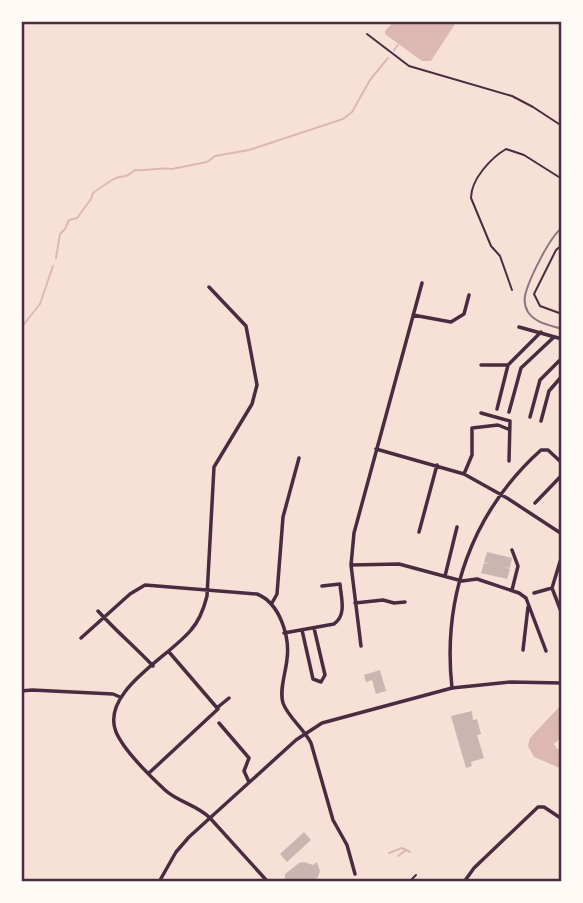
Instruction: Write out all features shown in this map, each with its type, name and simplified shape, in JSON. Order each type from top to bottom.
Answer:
[{"type":"street","points":[[361,646],[351,565],[354,533],[422,283]]},
{"type":"street","points":[[209,287],[246,326],[257,385],[252,404],[214,467],[204,606],[195,625],[120,697],[114,712],[116,732],[124,746],[167,793],[203,810],[265,881]]},
{"type":"street","points":[[413,315],[451,322],[464,314],[469,295]]},
{"type":"street","points":[[519,327],[562,339]]},
{"type":"street","points":[[497,409],[508,365],[541,332]]},
{"type":"street","points":[[509,412],[520,368],[554,337]]},
{"type":"street","points":[[530,417],[540,380],[562,358]]},
{"type":"street","points":[[481,365],[508,365]]},
{"type":"street","points":[[541,421],[549,391],[562,376]]},
{"type":"street","points":[[481,414],[509,420],[509,461]]},
{"type":"street","points":[[464,474],[472,455],[472,428],[498,425],[508,429]]},
{"type":"street","points":[[376,449],[464,474],[562,534]]},
{"type":"street","points":[[452,688],[450,638],[459,580],[473,541],[500,495],[541,450],[548,450],[562,463]]},
{"type":"street","points":[[272,603],[276,594],[284,512],[299,458]]},
{"type":"street","points":[[419,532],[437,465]]},
{"type":"street","points":[[535,503],[562,475]]},
{"type":"street","points":[[444,576],[457,527]]},
{"type":"street","points":[[512,550],[517,566],[512,590]]},
{"type":"street","points":[[562,555],[552,588],[562,614]]},
{"type":"street","points":[[351,565],[399,564],[459,580],[477,579],[512,590],[524,596],[546,651]]},
{"type":"street","points":[[284,633],[336,623],[342,614],[340,584],[322,586]]},
{"type":"street","points":[[80,638],[130,594],[145,585],[257,594],[272,603],[279,613],[288,655],[283,701],[311,743],[335,826],[347,845],[355,874]]},
{"type":"street","points":[[534,593],[552,588]]},
{"type":"street","points":[[355,603],[383,600],[405,602]]},
{"type":"street","points":[[523,650],[528,605]]},
{"type":"street","points":[[98,611],[124,640],[131,643],[153,666]]},
{"type":"street","points":[[302,630],[313,679],[321,682],[325,675],[314,628]]},
{"type":"street","points":[[169,652],[218,707]]},
{"type":"street","points":[[159,882],[183,843],[306,733],[332,719],[452,688],[511,682],[562,683]]},
{"type":"street","points":[[21,691],[113,694],[120,697]]},
{"type":"street","points":[[149,773],[229,698]]},
{"type":"street","points":[[219,723],[249,758],[244,771],[249,782]]},
{"type":"street","points":[[464,882],[474,868],[538,807],[544,807],[562,819]]},
{"type":"lane","points":[[367,34],[408,66],[512,96],[562,127]]},
{"type":"lane","points":[[512,290],[471,198],[471,191],[487,164],[506,149],[521,154],[562,179]]},
{"type":"lane","points":[[562,245],[556,250],[534,295],[540,306],[562,314]]},
{"type":"lane","points":[[409,882],[416,875]]},
{"type":"shaded area","points":[[394,21],[457,21],[431,61],[422,61],[385,34]]},
{"type":"shaded area","points":[[562,704],[562,737],[554,744],[557,749],[562,748],[562,769],[534,757],[528,746],[530,738]]},
{"type":"building","points":[[487,552],[512,558],[510,568],[504,567],[510,569],[507,579],[481,573],[484,563],[490,564],[484,562]]},
{"type":"building","points":[[380,670],[386,691],[376,694],[372,680],[366,682],[364,675]]},
{"type":"building","points":[[472,711],[473,720],[477,719],[481,734],[477,735],[484,758],[471,762],[472,766],[466,768],[451,716]]},
{"type":"building","points":[[304,832],[311,840],[287,862],[280,854]]},
{"type":"building","points":[[304,862],[313,865],[317,862],[320,871],[313,882],[285,880],[285,874]]},
{"type":"waterway","points":[[394,50],[398,45]]},
{"type":"waterway","points":[[56,258],[60,234],[69,220],[77,218],[93,193],[111,181],[135,170],[172,169],[207,162],[215,156],[249,150],[343,119],[352,112],[370,80],[388,58]]},
{"type":"waterway","points":[[21,328],[40,304],[53,266]]},
{"type":"waterway","points":[[389,853],[402,848],[410,852]]},
{"type":"waterway","points":[[398,856],[406,850]]},
{"type":"tram line","points":[[562,228],[540,259],[525,300],[531,316],[562,329]]}]
